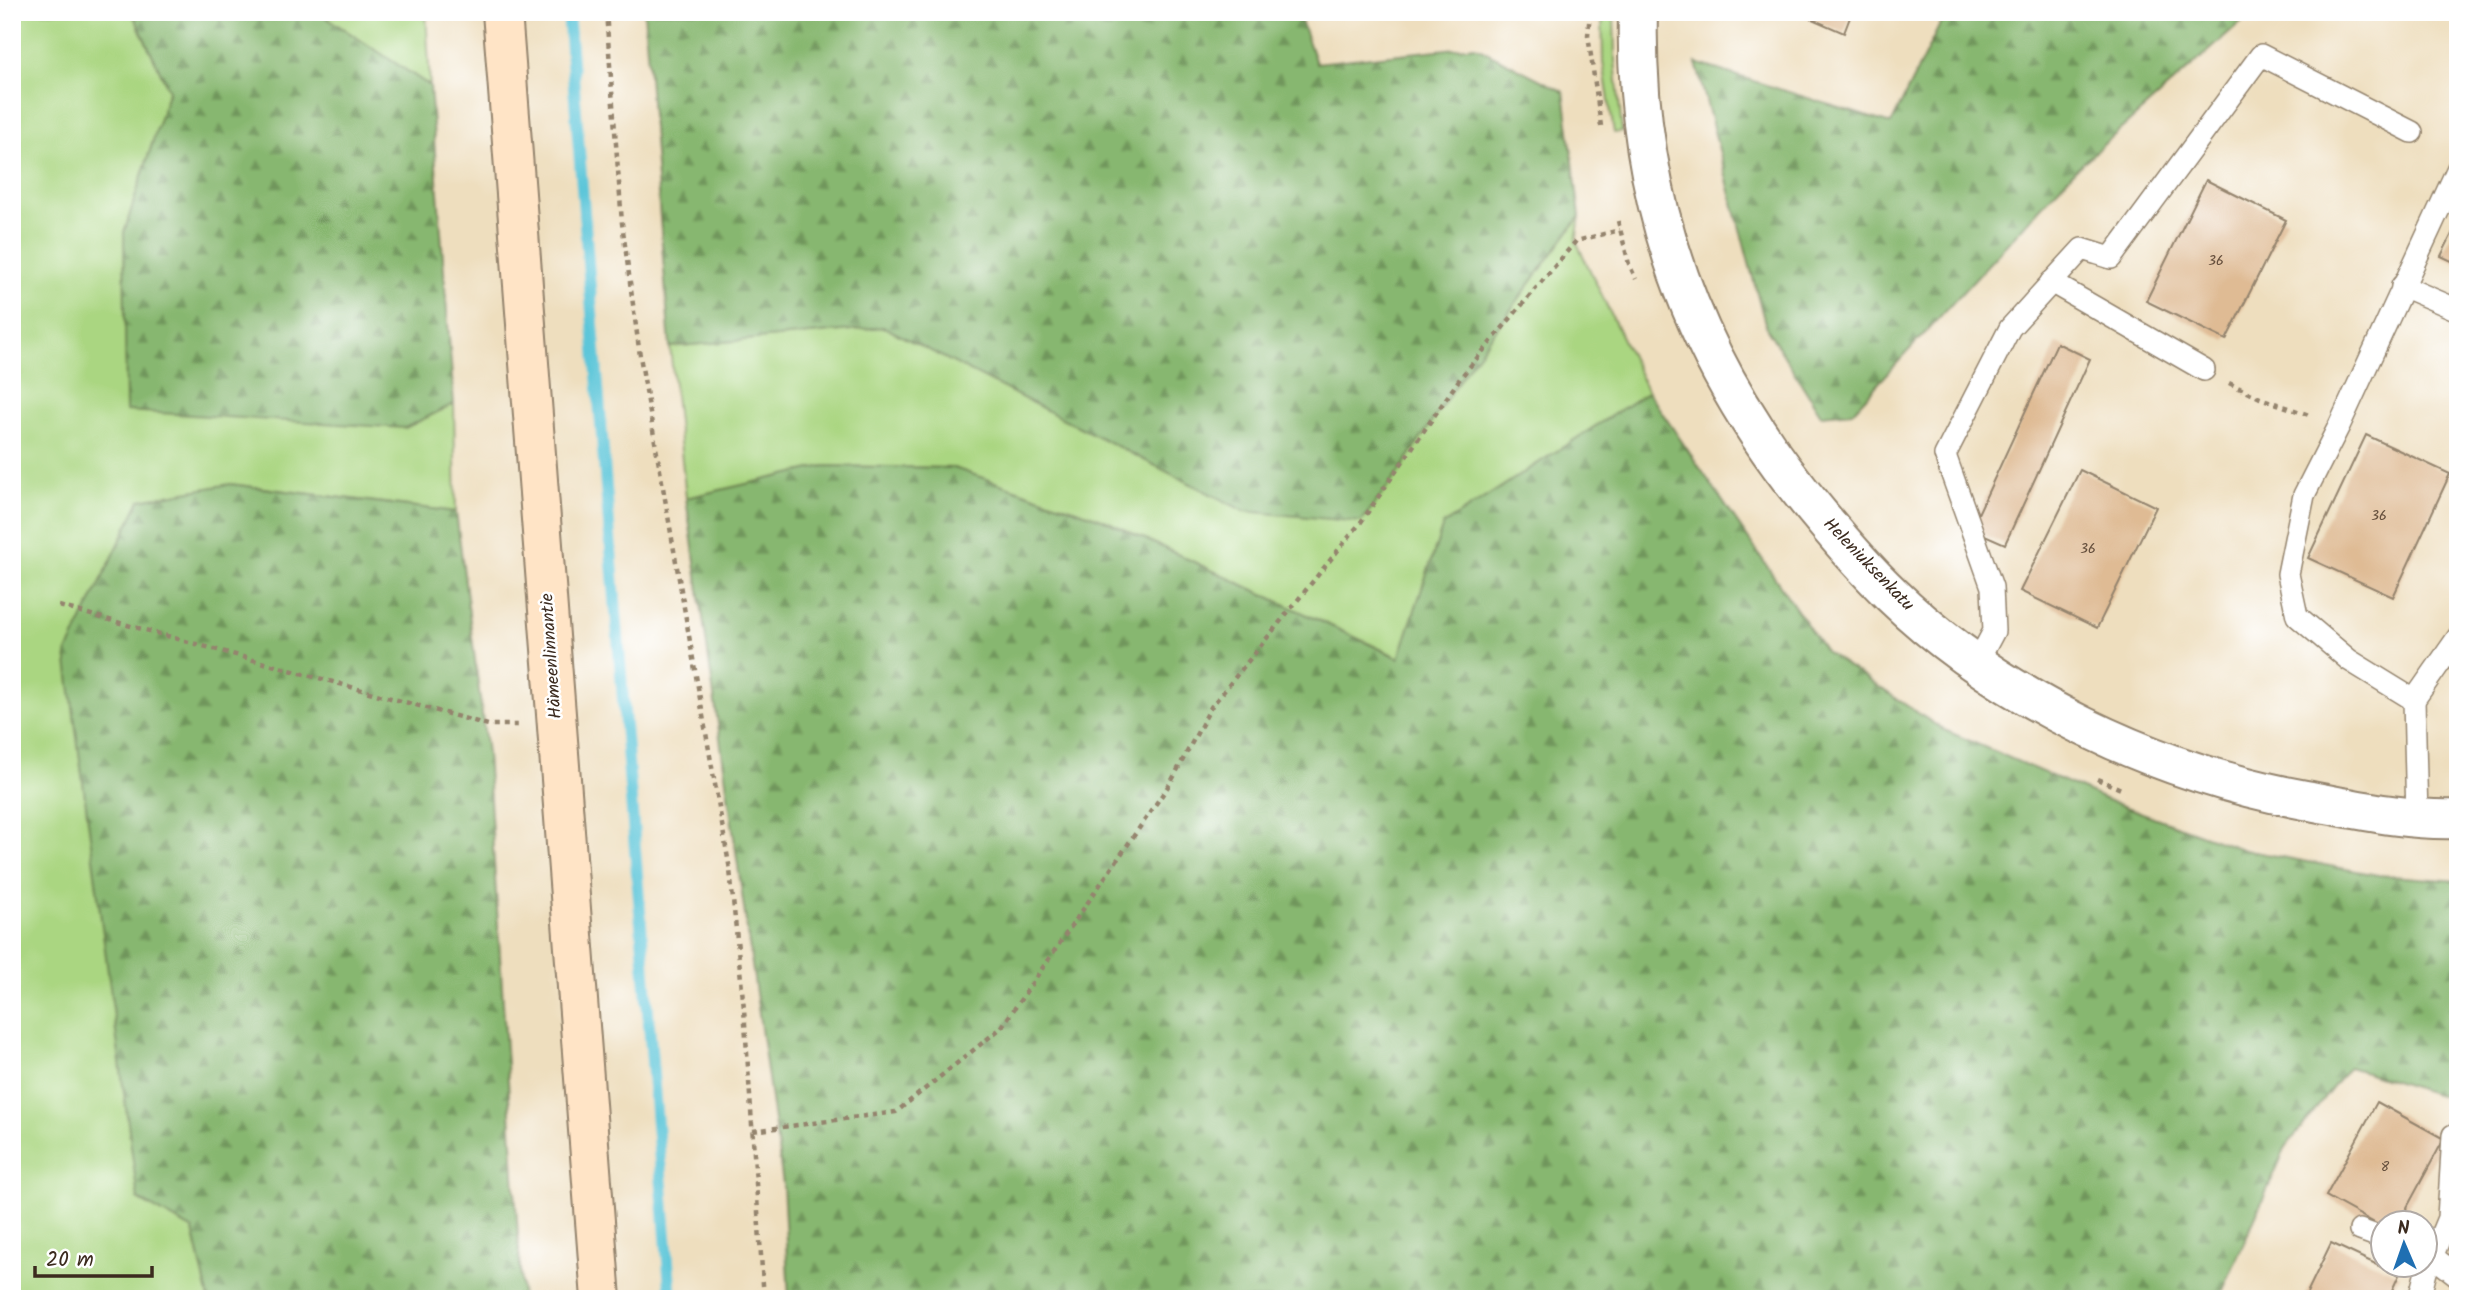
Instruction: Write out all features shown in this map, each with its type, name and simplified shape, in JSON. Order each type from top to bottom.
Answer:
[{"type":"main road","name":"Hämeenlinnantie","points":[[502,12],[601,1299]]},
{"type":"street","name":"Heleniuksenkatu","points":[[1637,12],[1639,80],[1654,194],[1669,248],[1692,313],[1718,368],[1750,424],[1785,474],[1848,549],[1893,596],[1978,663],[2027,696],[2099,734],[2193,773],[2268,793],[2388,815],[2458,819]]},
{"type":"lane","points":[[1978,663],[1994,631],[1992,587],[1945,455],[2010,328],[2082,249],[2111,258],[2261,55],[2412,132]]},
{"type":"lane","points":[[2414,701],[2349,660],[2297,616],[2288,574],[2304,495],[2339,426],[2458,168]]},
{"type":"lane","points":[[2051,282],[2204,370]]},
{"type":"lane","points":[[2402,286],[2458,310]]},
{"type":"lane","points":[[2417,817],[2414,701],[2458,637]]},
{"type":"lane","points":[[2438,1236],[2448,1218],[2453,1135]]},
{"type":"lane","points":[[2360,1230],[2368,1233]]},
{"type":"lane","points":[[2438,1262],[2458,1276]]},
{"type":"lane","points":[[2419,1299],[2423,1280]]},
{"type":"path","points":[[606,12],[622,223],[640,356],[730,870],[753,1131],[764,1299]]},
{"type":"path","points":[[1590,12],[1588,35],[1602,134]]},
{"type":"path","points":[[1617,218],[1629,264],[1640,288]]},
{"type":"path","points":[[753,1131],[896,1112],[1001,1028],[1171,782],[1211,707],[1361,522],[1461,377],[1576,241],[1620,230]]},
{"type":"path","points":[[2260,398],[2301,412]]},
{"type":"path","points":[[58,606],[488,725],[557,726]]},
{"type":"path","points":[[2088,774],[2124,790]]},
{"type":"green space","points":[[12,12],[132,12],[169,90],[124,233],[405,428],[454,404],[456,512],[230,484],[138,1199],[193,1230],[209,1299],[12,1299]]},
{"type":"green space","points":[[132,12],[318,12],[430,86],[454,404],[405,428],[126,411],[124,233],[169,90]]},
{"type":"green space","points":[[318,12],[426,12],[430,86]]},
{"type":"green space","points":[[644,12],[1298,12],[1316,63],[1475,46],[1564,92],[1580,216],[1461,377],[1399,472],[1361,522],[1244,511],[884,327],[670,347]]},
{"type":"green space","points":[[1602,12],[1614,12],[1615,60],[1622,132],[1614,133],[1603,62]]},
{"type":"green space","points":[[1946,12],[2253,12],[2076,169],[1852,412],[1821,415],[1766,327],[1696,63],[1891,124]]},
{"type":"green space","points":[[1580,216],[1576,241],[1648,392],[1443,525],[1400,658],[1102,519],[954,468],[824,466],[686,498],[670,347],[884,327],[1244,511],[1399,472],[1461,377]]},
{"type":"green space","points":[[1648,392],[1825,651],[1942,729],[2112,802],[2244,850],[2378,875],[2458,881],[2458,1101],[2349,1067],[2286,1147],[2219,1299],[789,1299],[783,1184],[686,498],[824,466],[954,468],[1102,519],[1399,658],[1443,525]]},
{"type":"green space","points":[[230,484],[456,512],[487,753],[522,1299],[209,1299],[193,1230],[138,1199],[66,654],[140,500]]},
{"type":"building","points":[[1796,12],[1852,12],[1844,33]]},
{"type":"building","points":[[2206,180],[2286,220],[2226,340],[2146,301]]},
{"type":"building","points":[[2458,222],[2458,264],[2441,256]]},
{"type":"building","points":[[2057,343],[2090,359],[2005,544],[1971,529]]},
{"type":"building","points":[[2366,435],[2450,474],[2393,597],[2308,558]]},
{"type":"building","points":[[2080,470],[2156,507],[2097,628],[2020,591]]},
{"type":"building","points":[[2377,1102],[2444,1139],[2406,1210],[2368,1210],[2368,1219],[2326,1196]]},
{"type":"building","points":[[2331,1243],[2368,1260],[2368,1280],[2397,1280],[2388,1299],[2304,1299]]},
{"type":"waterway","points":[[568,12],[671,1299]]}]
